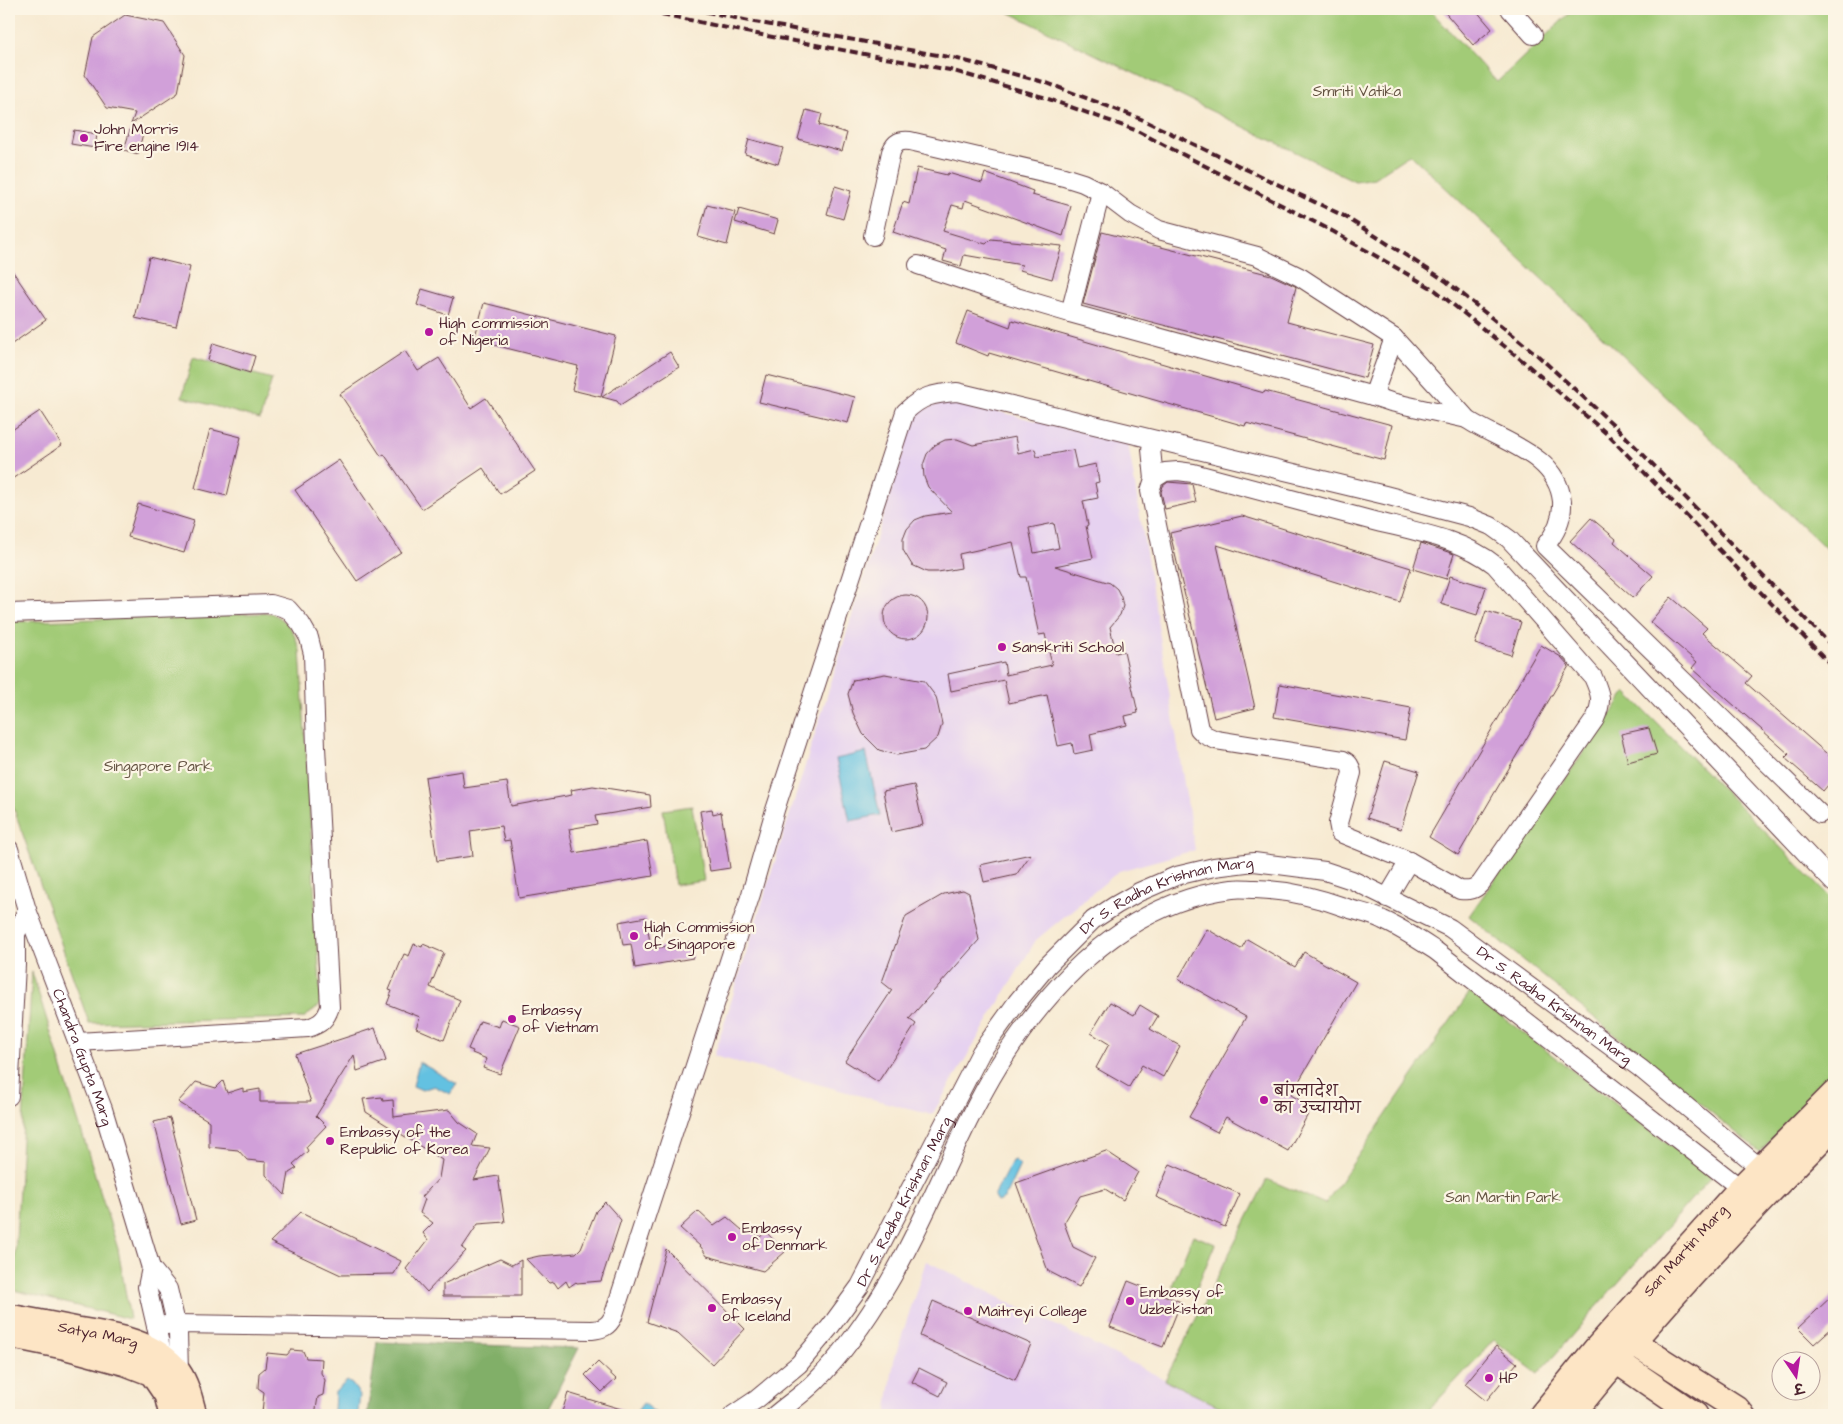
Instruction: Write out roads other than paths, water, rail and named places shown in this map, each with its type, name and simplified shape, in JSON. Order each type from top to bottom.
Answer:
[{"type":"street","points":[[1510,9],[1533,35]]},
{"type":"street","points":[[873,236],[891,152],[894,145],[901,140],[1082,182],[1101,192],[1130,214],[1159,230],[1234,249],[1257,256],[1278,266],[1300,277],[1394,338],[1468,420],[1521,448],[1541,462],[1553,474],[1561,490],[1562,511],[1556,533],[1545,546],[1529,559]]},
{"type":"street","points":[[1070,312],[1101,192]]},
{"type":"street","points":[[918,265],[999,292],[1391,402],[1468,420]]},
{"type":"street","points":[[1373,396],[1394,338]]},
{"type":"street","points":[[156,1326],[176,1324],[592,1330],[602,1329],[610,1324],[614,1318],[751,894],[775,810],[905,412],[917,401],[935,394],[956,392],[1376,493],[1469,517],[1491,526],[1509,538],[1834,883]]},
{"type":"street","points":[[1154,479],[1166,472],[1193,473],[1468,547],[1483,555],[1495,565],[1593,677],[1600,692],[1600,706],[1595,720],[1476,889],[1469,891],[1460,890],[1409,861],[1340,833],[1338,823],[1352,773],[1351,767],[1343,760],[1216,740],[1205,735],[1199,729],[1150,491],[1154,479],[1151,449],[1155,440]]},
{"type":"street","points":[[1545,546],[1820,814]]},
{"type":"street","points":[[9,613],[271,604],[288,609],[302,624],[309,638],[313,654],[330,1007],[326,1017],[319,1025],[308,1028],[78,1042]]},
{"type":"street","name":"Chandra Gupta Marg","points":[[9,849],[27,910],[103,1109],[151,1268]]},
{"type":"street","points":[[1387,898],[1409,861]]},
{"type":"street","name":"Dr S. Radha Krishnan Marg","points":[[733,1415],[757,1399],[799,1364],[830,1327],[860,1286],[981,1052],[1017,1002],[1047,966],[1093,920],[1139,892],[1176,876],[1214,867],[1254,862],[1325,871],[1352,880],[1450,928],[1640,1068],[1769,1175]]},
{"type":"street","name":"Dr S. Radha Krishnan Marg","points":[[775,1415],[821,1374],[847,1344],[887,1286],[912,1242],[970,1119],[1000,1064],[1035,1015],[1081,962],[1121,930],[1159,909],[1233,889],[1280,890],[1311,896],[1383,920],[1436,950],[1750,1195]]},
{"type":"street","points":[[1139,892],[1149,915]]},
{"type":"street","points":[[9,1096],[16,934],[27,910]]},
{"type":"street","points":[[1436,950],[1450,928]]},
{"type":"street","points":[[981,1052],[1000,1064]]},
{"type":"street","name":"San Martin Marg","points":[[1542,1415],[1615,1345],[1769,1175],[1834,1094]]},
{"type":"street","name":"San Martin Marg","points":[[1769,1175],[1834,1126]]},
{"type":"street","points":[[151,1268],[168,1289],[176,1324],[179,1350],[166,1384]]},
{"type":"street","points":[[151,1268],[146,1286],[156,1326],[166,1384]]},
{"type":"street","name":"Satya Marg","points":[[9,1317],[120,1338],[143,1346],[166,1384]]},
{"type":"street","name":"Satya Marg","points":[[9,1335],[63,1346],[126,1363],[166,1384]]},
{"type":"street","points":[[1615,1345],[1695,1415]]},
{"type":"street","points":[[1615,1345],[1736,1408],[1742,1415]]},
{"type":"street","name":"San Martin Marg","points":[[1571,1415],[1615,1345]]},
{"type":"street","points":[[166,1384],[188,1391],[194,1415]]},
{"type":"water","points":[[866,752],[880,815],[850,821],[836,759]]},
{"type":"water","points":[[419,1062],[457,1084],[450,1094],[434,1086],[422,1090],[413,1086]]},
{"type":"water","points":[[1015,1160],[1020,1165],[1004,1199],[997,1202],[994,1196],[1012,1161]]},
{"type":"water","points":[[347,1381],[352,1384],[360,1395],[358,1412],[355,1415],[336,1415],[334,1411],[335,1392]]},
{"type":"water","points":[[643,1403],[658,1415],[634,1415]]},
{"type":"railway","points":[[638,9],[746,32],[950,70],[1043,97],[1135,130],[1334,232],[1435,290],[1524,362],[1607,434],[1834,668]]},
{"type":"railway","points":[[694,9],[749,21],[954,58],[1047,83],[1141,119],[1344,216],[1446,281],[1535,353],[1616,427],[1834,648]]},
{"type":"place","name":"John Morris Fire engine 1914","points":[[84,138]]},
{"type":"place","name":"High commission of Nigeria","points":[[429,332]]},
{"type":"place","name":"Sanskriti School","points":[[1002,647]]},
{"type":"place","name":"High Commission of Singapore","points":[[634,936]]},
{"type":"place","name":"Embassy of Vietnam","points":[[512,1019]]},
{"type":"place","name":"बांग्लादेश का उच्चायोग","points":[[1264,1100]]},
{"type":"place","name":"Embassy of the Republic of Korea","points":[[330,1141]]},
{"type":"place","name":"Embassy of Denmark","points":[[732,1237]]},
{"type":"place","name":"Embassy of Uzbekistan","points":[[1130,1301]]},
{"type":"place","name":"Embassy of Iceland","points":[[712,1308]]},
{"type":"place","name":"Maitreyi College","points":[[968,1311]]},
{"type":"place","name":"HP","points":[[1489,1378]]},
{"type":"park label","name":"Smriti Vatika","points":[[1357,91]]},
{"type":"park label","name":"Singapore Park","points":[[158,766]]},
{"type":"park label","name":"San Martin Park","points":[[1503,1197]]}]
